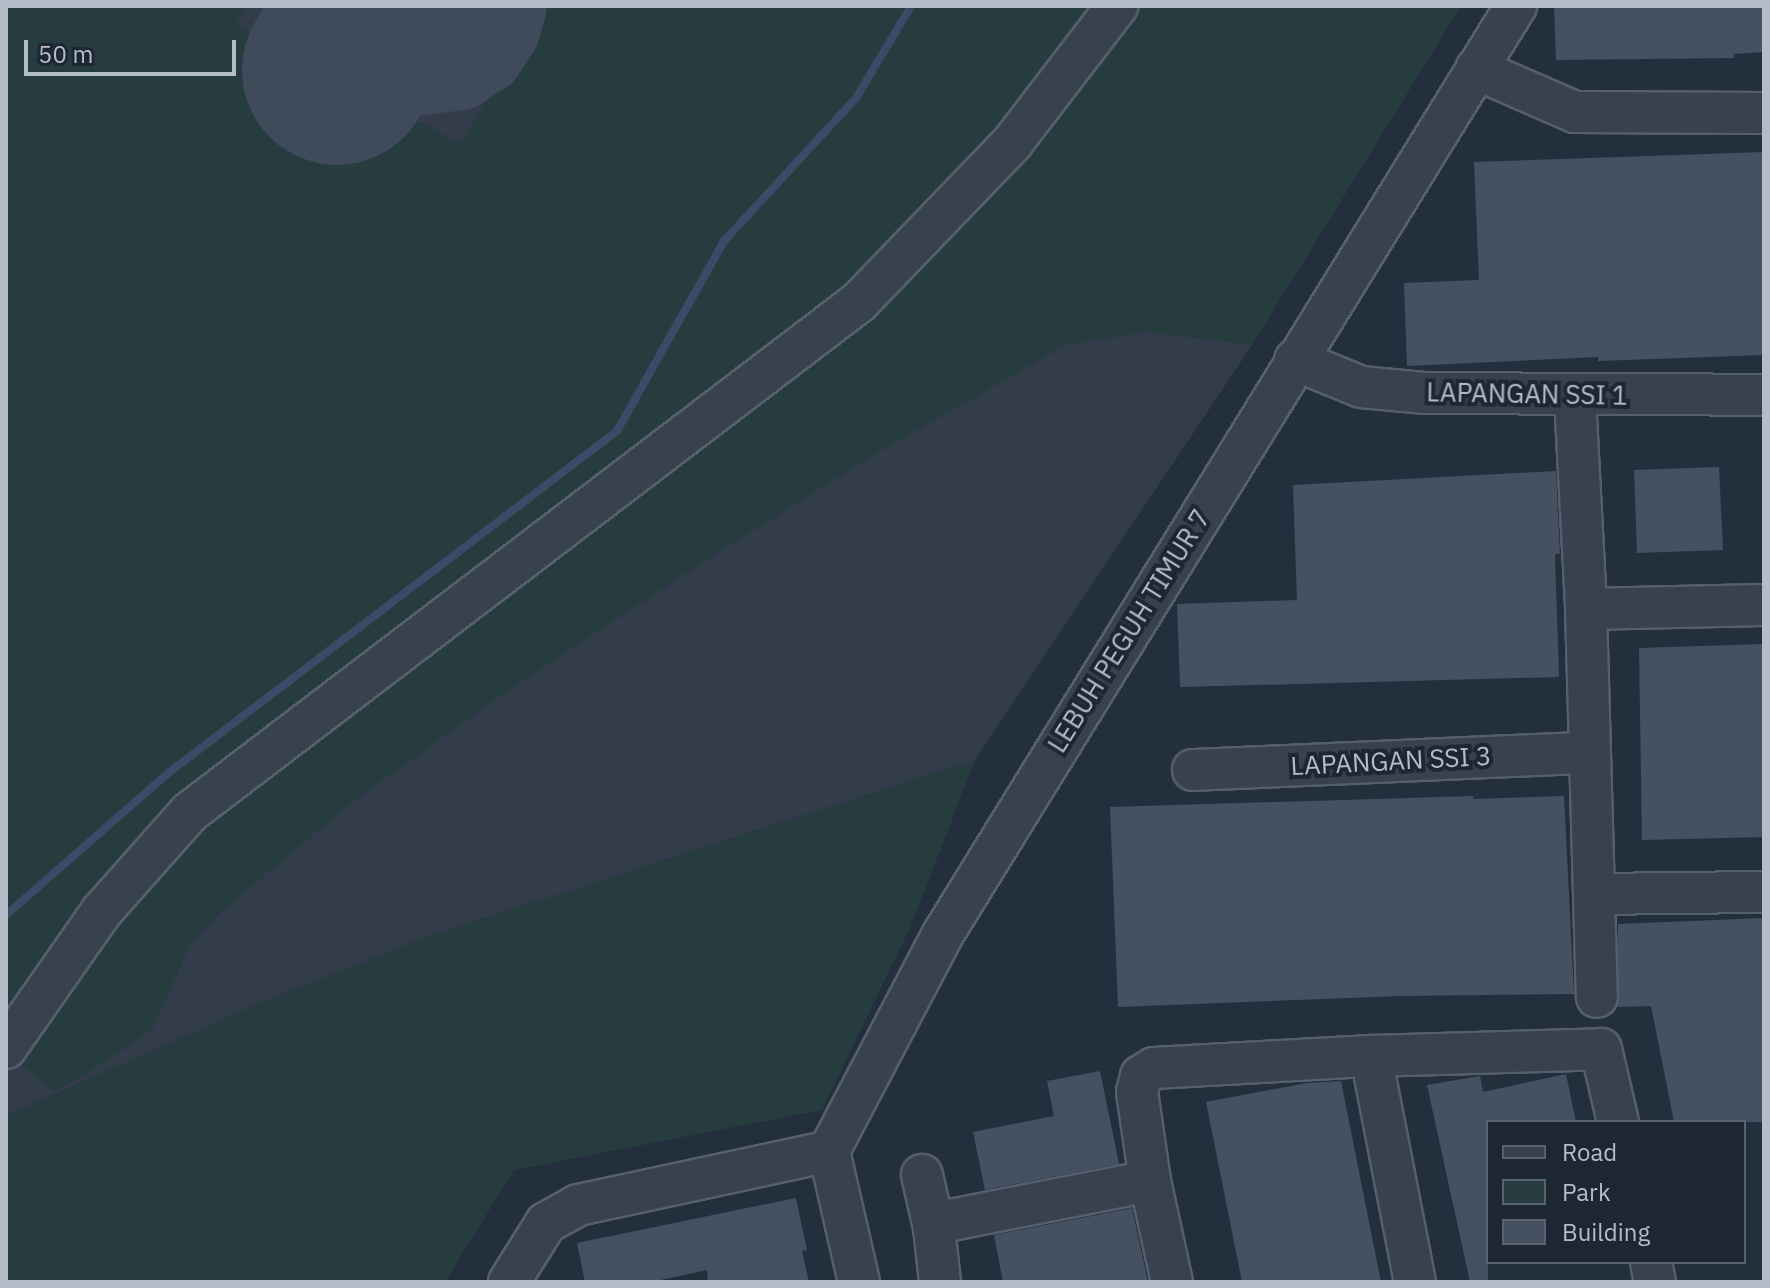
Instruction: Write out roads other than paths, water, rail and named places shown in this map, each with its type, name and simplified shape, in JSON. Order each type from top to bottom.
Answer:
[{"type":"street","points":[[6,1048],[102,911],[190,812],[859,302],[1012,143],[1117,6]]},
{"type":"street","name":"LEBUH PEGUH TIMUR 7","points":[[829,1151],[943,934],[1516,6]]},
{"type":"street","points":[[1476,69],[1575,112],[1764,113]]},
{"type":"street","name":"LAPANGAN SSI 1","points":[[1295,360],[1361,387],[1424,393],[1575,397],[1764,395]]},
{"type":"street","points":[[1575,397],[1586,609],[1597,997]]},
{"type":"street","points":[[1586,609],[1764,605]]},
{"type":"street","name":"LAPANGAN SSI 3","points":[[1193,770],[1589,753]]},
{"type":"street","points":[[1595,894],[1764,892]]},
{"type":"street","points":[[1172,1282],[1150,1181],[1137,1092],[1141,1076],[1154,1068],[1371,1056],[1601,1049],[1618,1120]]},
{"type":"street","points":[[1371,1056],[1415,1282]]},
{"type":"street","points":[[509,1282],[546,1223],[578,1205],[829,1151],[859,1282]]},
{"type":"street","points":[[922,1175],[934,1228],[940,1282]]},
{"type":"street","points":[[934,1228],[951,1220],[1150,1181]]},
{"type":"waterway","points":[[6,915],[167,774],[617,431],[724,241],[856,98],[911,6]]}]
